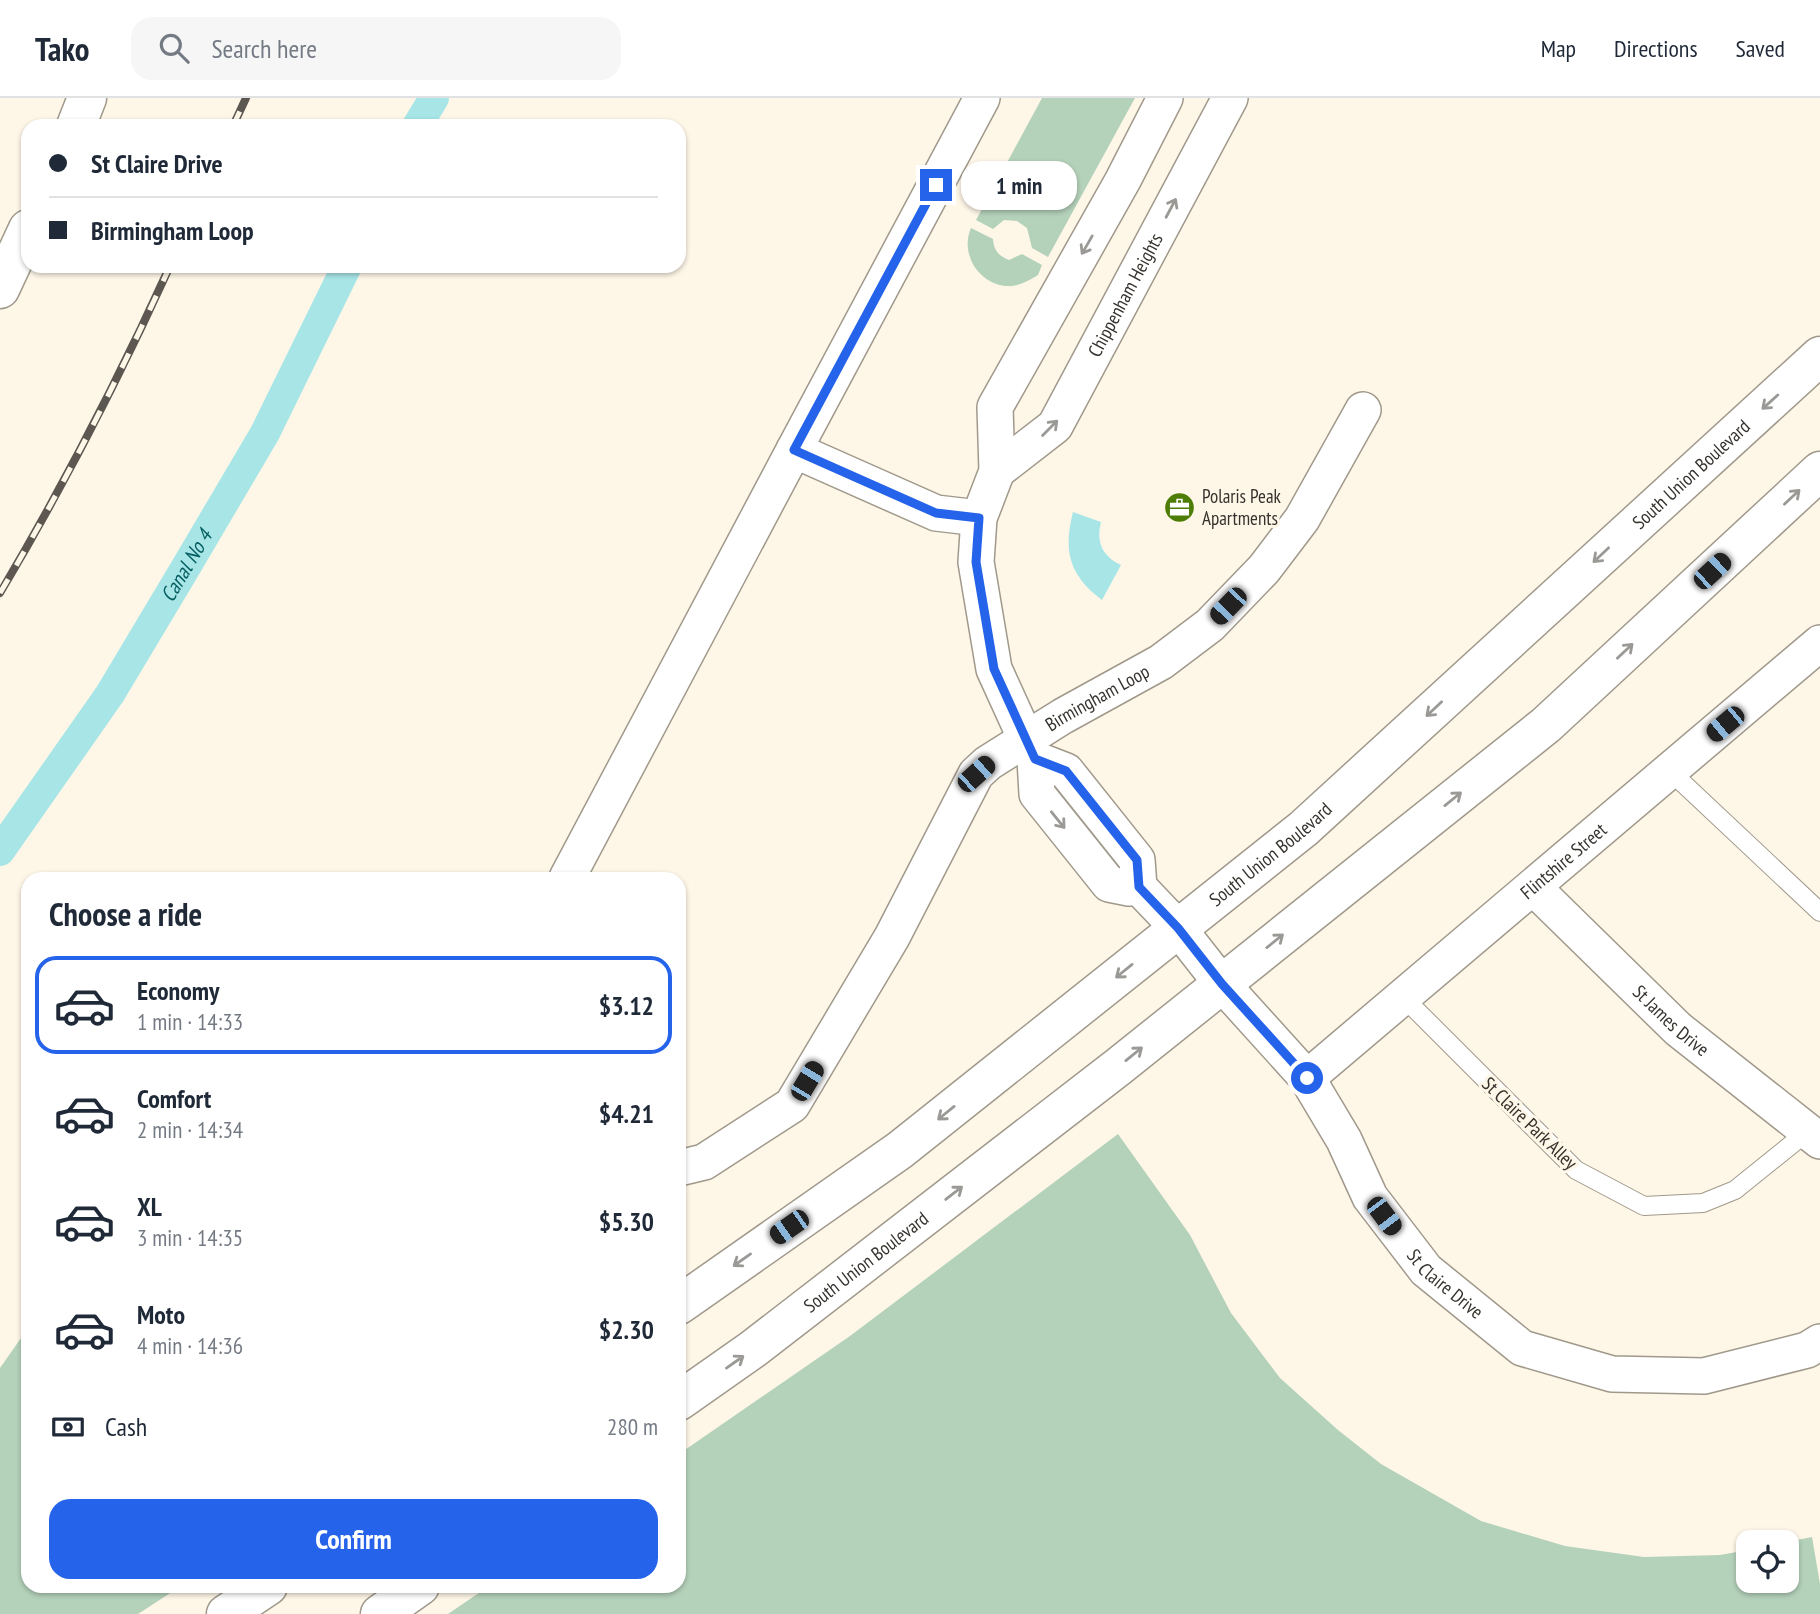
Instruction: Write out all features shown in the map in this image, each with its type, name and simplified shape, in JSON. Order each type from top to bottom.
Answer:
[{"type":"main road","points":[[79,119],[87,98]]},
{"type":"main road","points":[[0,289],[21,244]]},
{"type":"main road","name":"South Union Boulevard","points":[[686,1300],[900,1150],[1303,829],[1820,356]]},
{"type":"main road","name":"South Union Boulevard","points":[[686,1396],[753,1349],[1222,984],[1546,725],[1820,471]]},
{"type":"main road","points":[[226,1614],[258,1593]]},
{"type":"main road","points":[[380,1614],[410,1593]]},
{"type":"street","points":[[570,872],[982,98]]},
{"type":"street","points":[[1165,98],[1123,180],[995,407],[997,471],[979,518],[976,562],[994,669],[1030,749],[1037,794],[1109,884],[1139,887],[1178,928]]},
{"type":"street","name":"Chippenham Heights","points":[[997,471],[1055,426],[1230,98]]},
{"type":"street","name":"Birmingham Loop","points":[[686,1166],[704,1162],[792,1105],[892,937],[976,774],[988,763],[1030,749],[1062,716],[1161,662],[1210,625],[1264,569],[1302,519],[1363,411]]},
{"type":"street","points":[[794,450],[936,513],[979,518]]},
{"type":"street","name":"Flintshire Street","points":[[1307,1078],[1670,771],[1813,661]]},
{"type":"street","name":"St James Drive","points":[[1533,887],[1678,1029],[1815,1131]]},
{"type":"street","name":"St Claire Drive","points":[[1178,928],[1222,984],[1307,1078],[1345,1140],[1370,1197],[1426,1270],[1522,1348],[1612,1374],[1704,1377],[1807,1350],[1820,1342]]},
{"type":"lane","points":[[1670,771],[1820,912]]},
{"type":"lane","name":"St Claire Park Alley","points":[[1404,997],[1576,1170],[1644,1206],[1703,1203],[1735,1190],[1815,1131]]},
{"type":"green space","points":[[1042,98],[1135,98],[1048,257],[1032,248],[1027,228],[1017,221],[1004,220],[993,229],[976,220]]},
{"type":"green space","points":[[971,228],[993,239],[996,250],[1005,258],[1009,260],[1022,254],[1042,265],[1038,275],[1012,286],[991,282],[982,276],[975,268],[968,249]]},
{"type":"green space","points":[[1118,1134],[1190,1235],[1231,1313],[1280,1378],[1381,1464],[1481,1521],[1565,1546],[1644,1557],[1736,1552],[1736,1593],[1799,1593],[1799,1540],[1812,1537],[1820,1584],[1820,1614],[448,1614],[479,1593],[686,1593],[686,1449],[850,1336]]},
{"type":"green space","points":[[21,1338],[21,1593],[170,1593],[138,1614],[0,1614],[0,1368]]},
{"type":"water","points":[[1073,512],[1101,522],[1099,536],[1102,548],[1121,565],[1102,600],[1082,581],[1071,561],[1069,539]]},
{"type":"waterway","name":"Canal No 4","points":[[421,119],[434,98]]},
{"type":"waterway","name":"Canal No 4","points":[[0,851],[110,694],[183,572],[265,433],[344,273]]},
{"type":"railway","points":[[236,119],[246,98]]},
{"type":"railway","points":[[0,593],[90,432],[167,273]]},
{"type":"place","name":"Polaris Peak Apartments","points":[[1179,507]]},
{"type":"route","points":[[936,185],[794,450],[936,513],[979,518],[976,562],[994,669],[1035,759],[1066,771],[1137,860],[1139,887],[1178,928],[1222,984],[1307,1078]]}]
